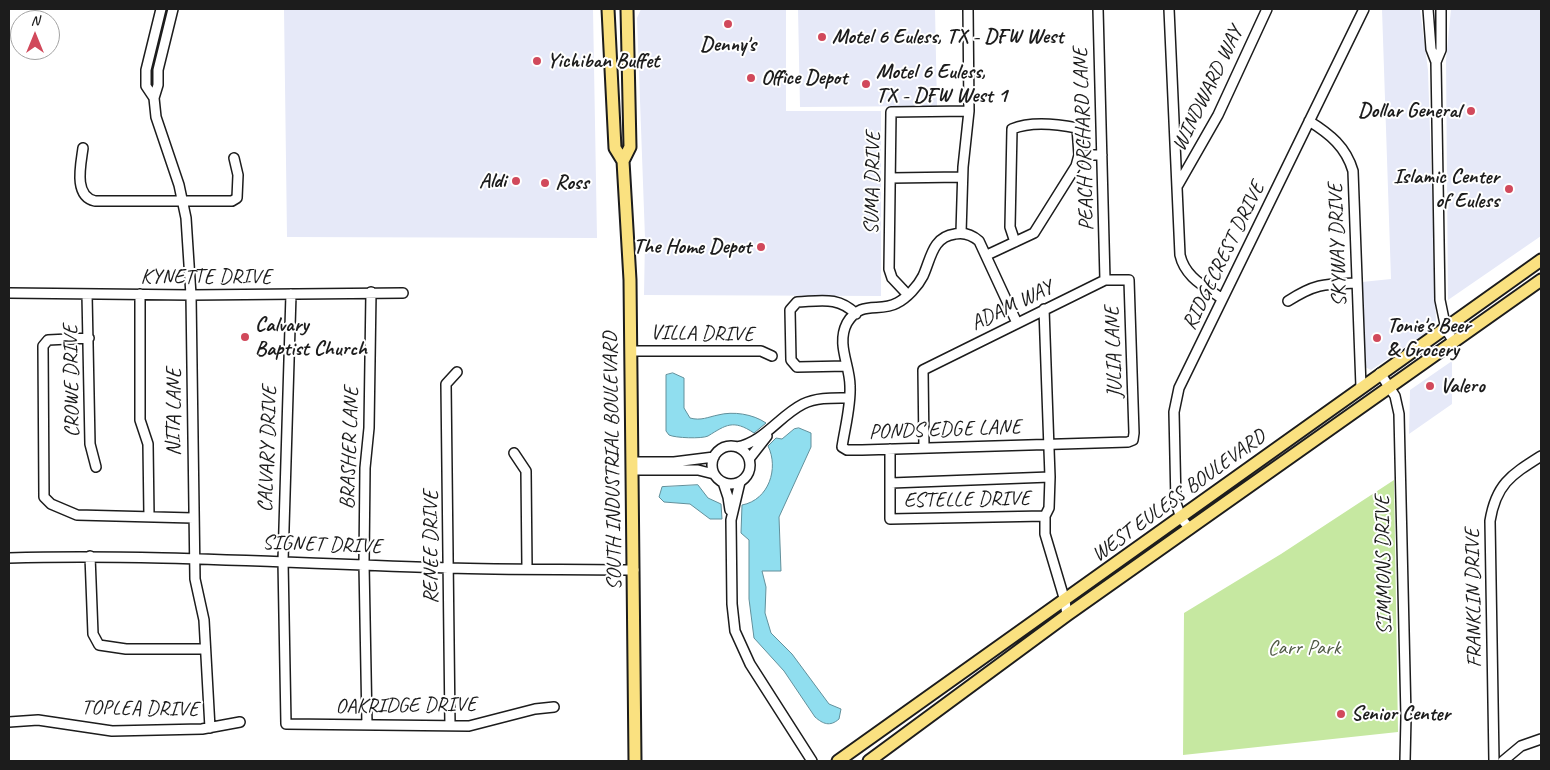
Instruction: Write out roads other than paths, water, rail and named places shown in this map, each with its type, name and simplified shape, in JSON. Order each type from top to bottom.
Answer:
[{"type":"main road","points":[[600,9],[608,14]]},
{"type":"main road","points":[[627,14],[632,9]]},
{"type":"main road","name":"SOUTH INDUSTRIAL BOULEVARD","points":[[608,14],[615,148],[623,161],[630,273],[635,761]]},
{"type":"main road","name":"SOUTH INDUSTRIAL BOULEVARD","points":[[623,161],[630,147],[627,14]]},
{"type":"main road","name":"WEST EULESS BOULEVARD","points":[[838,761],[1541,260]]},
{"type":"main road","name":"WEST EULESS BOULEVARD","points":[[869,761],[1066,615],[1541,280]]},
{"type":"street","name":"NITA LANE","points":[[154,98],[146,86],[146,70],[161,9]]},
{"type":"street","name":"NITA LANE","points":[[173,9],[158,70],[158,86],[154,98],[156,117],[183,202],[189,250],[194,558],[196,592],[204,620],[210,728]]},
{"type":"street","points":[[961,233],[962,177],[969,111],[968,9]]},
{"type":"street","name":"PEACH ORCHARD LANE","points":[[1098,9],[1106,280]]},
{"type":"street","points":[[1169,9],[1179,234],[1182,263],[1196,281],[1221,298]]},
{"type":"street","name":"WINDWARD WAY","points":[[1178,185],[1218,115],[1266,9]]},
{"type":"street","name":"RIDGECREST DRIVE","points":[[1190,529],[1181,518],[1176,503],[1176,397],[1221,298],[1364,9]]},
{"type":"street","points":[[1428,9],[1431,49],[1436,62],[1440,300],[1446,329],[1454,341]]},
{"type":"street","points":[[1436,62],[1441,50],[1441,9]]},
{"type":"street","name":"SUMA DRIVE","points":[[908,295],[892,278],[889,269],[891,112],[969,111]]},
{"type":"street","name":"SKYWAY DRIVE","points":[[1309,121],[1333,137],[1350,162],[1354,181],[1361,387]]},
{"type":"street","points":[[987,255],[1015,242],[1034,233],[1076,166],[1079,155],[1077,128],[1061,125],[1021,125],[1012,129],[1010,226],[1015,242]]},
{"type":"street","points":[[83,148],[80,181],[82,191],[89,200],[226,202],[238,198],[238,175],[234,158]]},
{"type":"street","points":[[1079,155],[1102,155]]},
{"type":"street","points":[[890,178],[962,177]]},
{"type":"street","points":[[714,474],[712,463],[714,457],[726,447],[737,447],[752,442],[802,405],[817,399],[849,398],[850,382],[843,336],[848,322],[856,314],[868,307],[896,305],[908,295],[923,278],[930,256],[939,240],[946,235],[961,233],[972,235],[979,241],[1017,323]]},
{"type":"street","name":"ADAM WAY","points":[[924,448],[923,370],[1106,280]]},
{"type":"street","name":"JULIA LANE","points":[[1106,280],[1128,280],[1134,433],[1133,440],[1128,442]]},
{"type":"street","points":[[1288,301],[1309,288],[1326,284],[1357,283]]},
{"type":"street","name":"BRASHER LANE","points":[[367,725],[364,564],[371,292]]},
{"type":"street","name":"KYNETTE DRIVE","points":[[9,293],[191,295],[403,293]]},
{"type":"street","name":"CROWE DRIVE","points":[[87,294],[90,444],[96,467]]},
{"type":"street","points":[[140,294],[140,420],[148,444],[149,516]]},
{"type":"street","name":"CALVARY DRIVE","points":[[286,724],[283,561],[291,294]]},
{"type":"street","points":[[847,366],[797,367],[793,364],[791,360],[792,306],[797,302],[835,301],[849,306],[856,314]]},
{"type":"street","points":[[1044,309],[1050,477],[1049,508],[1045,516],[1047,544],[1065,601],[1066,615]]},
{"type":"street","points":[[89,338],[48,340],[43,346],[44,496],[51,504],[77,515],[193,518]]},
{"type":"street","name":"VILLA DRIVE","points":[[631,350],[761,351],[772,356]]},
{"type":"street","name":"RENEE DRIVE","points":[[450,726],[446,384],[457,372]]},
{"type":"street","name":"SIMMONS DRIVE","points":[[1380,373],[1390,388],[1399,414],[1406,717],[1405,761]]},
{"type":"street","name":"PONDS EDGE LANE","points":[[849,398],[842,446],[847,450],[1128,442]]},
{"type":"street","points":[[732,520],[740,482],[750,470],[750,459],[773,428]]},
{"type":"street","points":[[737,447],[750,459]]},
{"type":"street","points":[[890,449],[891,483],[1050,477]]},
{"type":"street","points":[[514,453],[526,471],[527,568]]},
{"type":"street","name":"FRANKLIN DRIVE","points":[[1494,761],[1491,514],[1495,498],[1506,481],[1541,456]]},
{"type":"street","points":[[633,466],[714,457]]},
{"type":"street","points":[[633,466],[698,470],[714,474],[723,482],[728,496],[732,520],[733,617],[741,648],[812,761]]},
{"type":"street","points":[[723,482],[734,484],[740,482]]},
{"type":"street","name":"ESTELLE DRIVE","points":[[891,483],[890,519],[1045,516]]},
{"type":"street","points":[[90,556],[93,634],[99,645],[126,649],[206,649]]},
{"type":"street","name":"SIGNET DRIVE","points":[[9,558],[90,556],[449,568],[634,570]]},
{"type":"street","name":"OAKRIDGE DRIVE","points":[[286,724],[470,726],[535,709],[554,707]]},
{"type":"street","name":"TOPLEA DRIVE","points":[[9,722],[38,720],[112,730],[210,728],[240,722]]},
{"type":"street","points":[[1503,761],[1521,746],[1541,739]]},
{"type":"water","points":[[673,373],[684,378],[684,408],[690,418],[701,419],[736,413],[755,417],[766,423],[754,433],[740,426],[730,425],[705,437],[695,438],[669,435],[666,431],[666,375]]},
{"type":"water","points":[[799,428],[811,433],[811,447],[779,517],[781,571],[762,571],[766,587],[765,613],[771,633],[792,654],[829,704],[841,709],[839,719],[830,724],[824,723],[815,717],[784,671],[754,638],[749,599],[749,540],[741,533],[742,505],[759,497],[765,490],[772,473],[771,455],[768,446],[776,438],[782,439],[794,429]]},
{"type":"water","points":[[698,485],[708,498],[721,504],[722,519],[710,519],[690,504],[664,502],[659,497],[662,487]]},
{"type":"place","name":"Denny's","points":[[728,24]]},
{"type":"place","name":"Motel 6 Euless, TX - DFW West","points":[[822,37]]},
{"type":"place","name":"Yichiban Buffet","points":[[537,61]]},
{"type":"place","name":"Office Depot","points":[[751,78]]},
{"type":"place","name":"Motel 6 Euless, TX - DFW West 1","points":[[866,84]]},
{"type":"place","name":"Dollar General","points":[[1471,111]]},
{"type":"place","name":"Aldi","points":[[516,181]]},
{"type":"place","name":"Ross","points":[[545,183]]},
{"type":"place","name":"Islamic Center of Euless","points":[[1509,189]]},
{"type":"place","name":"The Home Depot","points":[[761,247]]},
{"type":"place","name":"Calvary Baptist Church","points":[[245,337]]},
{"type":"place","name":"Tonie's Beer & Grocery","points":[[1377,338]]},
{"type":"place","name":"Valero","points":[[1430,386]]},
{"type":"place","name":"Senior Center","points":[[1341,714]]},
{"type":"park label","name":"Carr Park","points":[[1304,648]]}]
